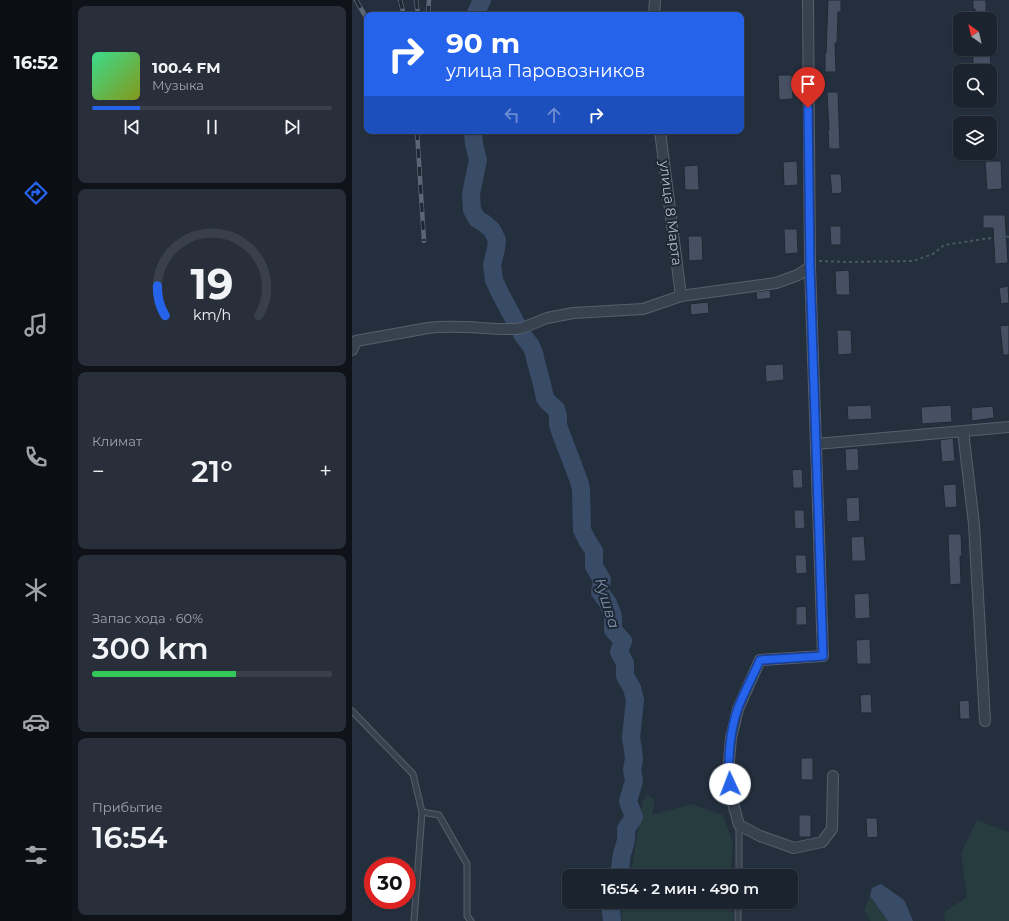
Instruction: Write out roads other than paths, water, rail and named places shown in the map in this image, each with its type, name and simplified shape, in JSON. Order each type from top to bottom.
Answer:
[{"type":"street","points":[[654,12],[655,0]]},
{"type":"street","points":[[808,0],[810,264],[823,656],[760,660],[738,709],[731,738],[728,773],[731,796],[740,825],[760,836],[794,848],[822,842],[832,829],[833,776]]},
{"type":"street","name":"улица 8 Марта","points":[[660,134],[681,296]]},
{"type":"street","points":[[352,350],[356,342],[428,328],[452,327],[516,329],[547,318],[573,313],[643,309],[681,296],[776,283],[798,274],[810,264]]},
{"type":"street","points":[[816,444],[1009,427]]},
{"type":"street","points":[[963,431],[974,524],[985,721]]},
{"type":"lane","points":[[352,711],[413,774],[422,812],[414,921]]},
{"type":"lane","points":[[422,812],[439,815],[467,864],[467,916],[472,921]]},
{"type":"lane","points":[[739,869],[740,825]]},
{"type":"lane","points":[[738,909],[738,921]]},
{"type":"water","points":[[881,884],[904,900],[913,921],[888,921],[870,896],[872,888]]},
{"type":"waterway","name":"Кушва","points":[[476,12],[482,0]]},
{"type":"waterway","name":"Кушва","points":[[473,134],[478,160],[471,194],[472,210],[477,219],[492,230],[497,240],[492,265],[494,280],[516,323]]},
{"type":"waterway","name":"Кушва","points":[[522,334],[531,346],[534,353],[545,398],[556,409],[558,425],[579,481],[581,489],[582,530],[594,551],[594,566],[602,580],[600,592],[608,603],[613,616],[613,630],[623,641],[619,652],[625,663],[625,676],[632,688],[635,700],[631,738],[634,760],[632,769],[634,781],[628,801],[634,817],[626,829],[626,842],[622,854],[620,869]]},
{"type":"waterway","name":"Кушва","points":[[611,909],[612,921]]},
{"type":"railway","points":[[356,0],[364,14]]},
{"type":"railway","points":[[400,0],[403,12]]},
{"type":"railway","points":[[416,0],[418,12]]},
{"type":"railway","points":[[428,12],[429,0]]},
{"type":"railway","points":[[417,134],[424,241]]}]
